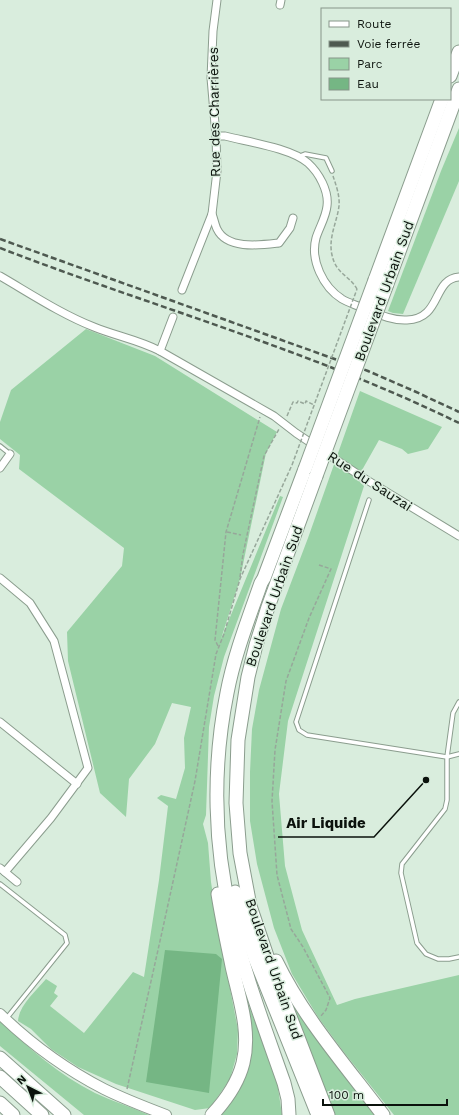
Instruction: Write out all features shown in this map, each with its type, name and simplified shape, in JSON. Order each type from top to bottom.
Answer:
[{"type":"highway","points":[[451,73],[459,52]]},
{"type":"highway","name":"Boulevard Urbain Sud","points":[[381,282],[455,105],[459,89]]},
{"type":"highway","name":"Boulevard Urbain Sud","points":[[328,1115],[269,962],[250,906],[242,867],[237,820],[236,769],[240,716],[260,630],[311,472],[381,282],[442,100]]},
{"type":"highway","name":"Boulevard Urbain Sud","points":[[264,578],[311,472]]},
{"type":"highway","points":[[212,1115],[225,1100],[238,1076],[243,1062],[246,1040],[243,1012],[220,911],[211,846],[209,794],[213,738],[218,704],[230,655],[255,585],[264,578]]},
{"type":"highway","points":[[264,578],[242,635],[227,692],[220,740],[217,820],[222,869],[232,921],[246,973],[285,1087],[289,1115]]},
{"type":"highway","points":[[264,578],[265,585],[242,654],[230,711],[225,783],[227,847],[236,896],[249,943],[318,1115]]},
{"type":"highway","points":[[250,906],[285,979],[314,1024],[383,1115]]},
{"type":"highway","points":[[0,1058],[64,1115]]},
{"type":"highway","points":[[0,1077],[42,1115]]},
{"type":"highway","points":[[40,1093],[51,1098],[73,1115]]},
{"type":"highway","points":[[0,1103],[13,1115]]},
{"type":"street","name":"Rue des Charrières","points":[[182,290],[212,214],[217,171],[212,78],[213,31],[217,0]]},
{"type":"street","points":[[216,136],[225,136],[280,149],[299,157],[308,163],[318,175],[324,188],[327,206],[316,240],[316,260],[324,281],[333,292],[342,299],[390,319],[408,320],[422,318],[431,308],[445,283],[452,277],[459,277]]},
{"type":"street","points":[[212,214],[218,230],[227,240],[239,243],[262,245],[279,243],[290,228],[293,218]]},
{"type":"street","name":"Rue du Sauzai","points":[[0,276],[74,318],[160,350],[262,409],[362,477],[459,536]]},
{"type":"street","points":[[160,350],[173,317]]},
{"type":"street","points":[[0,468],[10,454]]},
{"type":"street","points":[[0,578],[30,603],[54,641],[88,768],[51,818],[3,870],[17,882]]},
{"type":"street","points":[[0,722],[77,784]]},
{"type":"street","points":[[3,1017],[29,1040],[54,1059],[84,1078],[124,1098],[166,1115]]},
{"type":"lane","points":[[299,157],[305,154],[326,158],[332,171]]},
{"type":"lane","points":[[0,446],[10,454]]},
{"type":"lane","points":[[369,500],[296,722],[299,730],[307,735],[447,757],[459,754]]},
{"type":"lane","points":[[459,702],[453,713],[447,757],[448,800],[445,810],[402,864],[401,872],[417,943],[426,954],[438,959],[449,960],[459,957]]},
{"type":"lane","points":[[0,884],[65,935],[67,943],[3,1017]]},
{"type":"path","points":[[124,1098],[164,925],[194,781],[218,646],[224,634],[240,579],[292,465],[357,289],[354,284],[340,273],[332,254],[332,236],[339,205],[338,190],[332,171]]},
{"type":"path","points":[[287,415],[293,402],[297,403],[298,401],[305,404],[306,402],[314,405]]},
{"type":"path","points":[[218,646],[215,640],[226,532],[262,409]]},
{"type":"path","points":[[240,579],[243,554],[264,456],[284,423]]},
{"type":"path","points":[[226,532],[241,535]]},
{"type":"path","points":[[314,1024],[326,1010],[330,998],[303,947],[291,929],[277,875],[272,801],[276,750],[286,682],[309,618],[331,570],[319,565]]},
{"type":"green space","points":[[459,128],[459,181],[403,314],[393,313],[388,311],[441,171]]},
{"type":"green space","points":[[86,329],[155,356],[277,432],[266,453],[240,579],[221,639],[280,496],[283,497],[224,657],[214,696],[209,727],[206,815],[203,824],[208,843],[211,882],[221,947],[238,1030],[237,1054],[230,1079],[210,1108],[195,1110],[116,1084],[78,1067],[51,1049],[31,1029],[18,1021],[21,1009],[46,979],[57,986],[54,993],[58,996],[50,1006],[84,1033],[133,972],[144,977],[159,880],[168,806],[157,798],[161,795],[176,799],[185,768],[184,738],[191,707],[172,703],[155,744],[129,779],[126,817],[100,793],[68,661],[67,632],[122,566],[124,548],[19,469],[20,455],[0,439],[0,422],[11,390]]},
{"type":"green space","points":[[360,391],[442,427],[428,449],[408,454],[402,449],[379,440],[357,479],[364,486],[288,721],[279,794],[285,866],[302,930],[337,1005],[355,999],[459,975],[459,1115],[394,1115],[318,1017],[292,974],[274,928],[257,864],[250,821],[252,729],[259,690],[281,609]]},
{"type":"green space","points":[[245,995],[277,1081],[282,1115],[221,1115],[238,1089]]},
{"type":"green space","points":[[291,1001],[378,1115],[334,1115]]},
{"type":"green space","points":[[0,1021],[33,1051],[69,1078],[95,1093],[149,1115],[84,1115],[0,1046]]},
{"type":"water","points":[[165,950],[216,954],[222,959],[209,1093],[146,1082]]},
{"type":"railway","points":[[0,239],[368,371],[459,412]]},
{"type":"railway","points":[[0,248],[290,352],[403,397],[459,423]]},
{"type":"place","name":"Air Liquide","points":[[426,780]]}]
